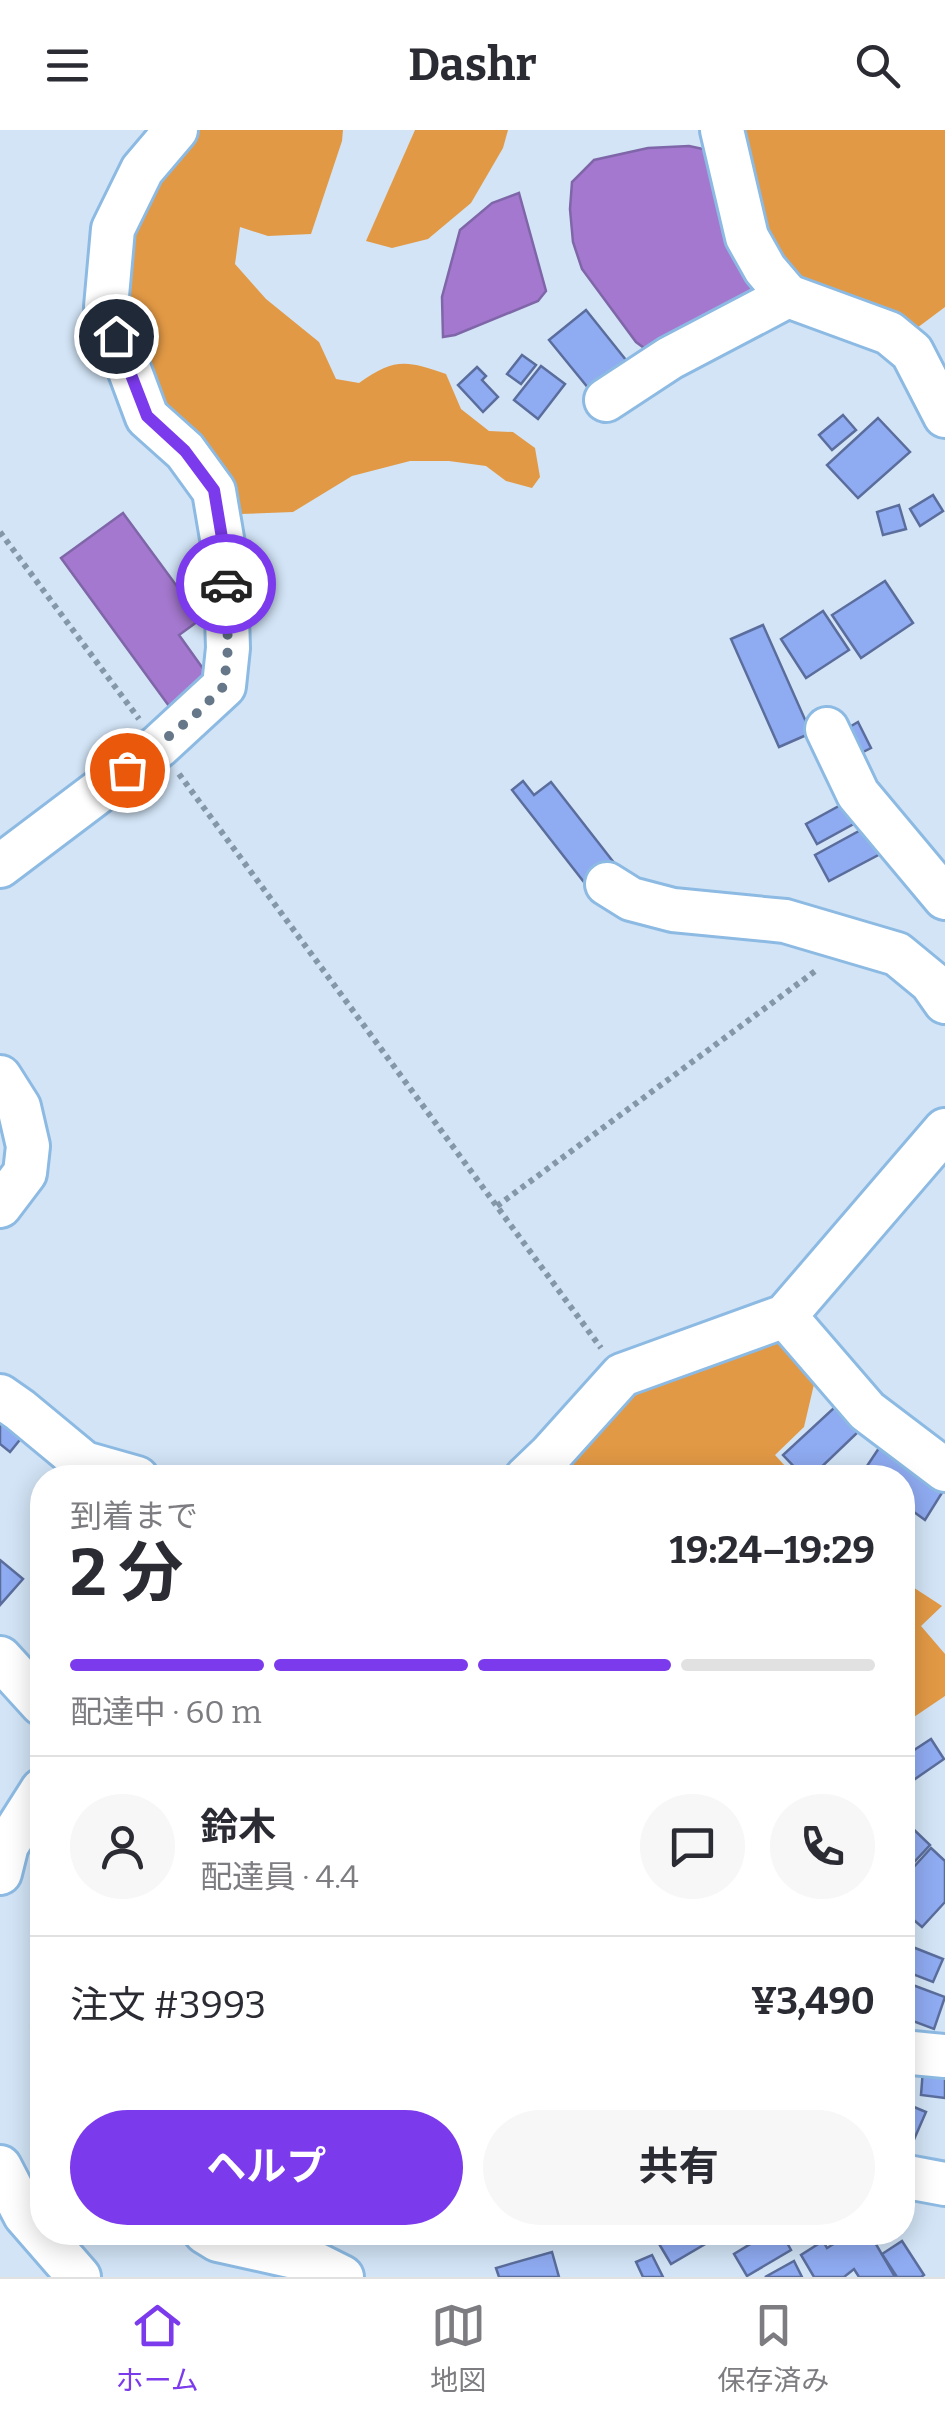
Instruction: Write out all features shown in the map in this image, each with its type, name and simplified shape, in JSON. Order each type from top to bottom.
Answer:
[{"type":"street","points":[[0,866],[159,746],[224,686],[228,648],[225,556],[214,490],[185,451],[147,416],[106,307],[113,229],[142,170],[176,130]]},
{"type":"street","points":[[722,130],[747,237],[765,269],[788,296],[888,333],[912,352],[945,416]]},
{"type":"street","points":[[606,400],[670,358],[788,296]]},
{"type":"street","points":[[827,729],[858,794],[945,898]]},
{"type":"street","points":[[607,884],[630,899],[673,910],[785,921],[897,954],[931,982],[945,1002]]},
{"type":"street","points":[[0,1077],[18,1107],[28,1146],[25,1173],[0,1206]]},
{"type":"street","points":[[540,1465],[622,1376],[784,1316],[945,1130]]},
{"type":"street","points":[[784,1316],[866,1411],[945,1470]]},
{"type":"street","points":[[0,1396],[91,1465]]},
{"type":"street","points":[[0,1658],[30,1691]]},
{"type":"street","points":[[0,1873],[7,1846],[30,1809]]},
{"type":"street","points":[[915,2053],[945,2056]]},
{"type":"street","points":[[0,2167],[30,2221]]},
{"type":"street","points":[[915,2178],[945,2184]]},
{"type":"street","points":[[49,2245],[80,2277]]},
{"type":"street","points":[[240,2245],[308,2260],[342,2277]]},
{"type":"path","points":[[0,532],[622,1376]]},
{"type":"path","points":[[498,1206],[856,941]]},
{"type":"shaded area","points":[[187,130],[343,130],[311,234],[268,236],[240,227],[235,264],[266,299],[319,342],[336,379],[359,383],[382,369],[401,364],[446,374],[461,409],[489,431],[513,432],[535,448],[540,477],[532,488],[506,481],[486,466],[410,461],[352,476],[293,512],[240,514],[222,480],[186,441],[127,348],[122,226]]},
{"type":"shaded area","points":[[415,130],[508,130],[503,148],[471,203],[428,239],[392,248],[366,241]]},
{"type":"shaded area","points":[[738,130],[945,130],[945,307],[913,331],[812,297],[755,232]]},
{"type":"shaded area","points":[[689,146],[708,150],[765,294],[655,356],[636,342],[582,269],[573,242],[572,182],[594,160],[648,148]]},
{"type":"shaded area","points":[[519,193],[546,291],[538,301],[443,337],[442,297],[460,230],[492,203]]},
{"type":"shaded area","points":[[123,513],[201,619],[179,635],[209,677],[169,706],[61,558]]},
{"type":"shaded area","points":[[750,1339],[786,1345],[815,1380],[804,1427],[775,1455],[784,1465],[557,1465],[626,1386]]},
{"type":"shaded area","points":[[915,1588],[942,1606],[921,1626],[945,1654],[945,1696],[915,1716]]},
{"type":"building","points":[[586,310],[634,370],[598,400],[549,340]]},
{"type":"building","points":[[522,355],[536,365],[521,384],[507,374]]},
{"type":"building","points":[[541,366],[565,384],[538,419],[514,400]]},
{"type":"building","points":[[477,367],[486,376],[482,380],[498,397],[483,412],[458,385]]},
{"type":"building","points":[[843,415],[856,430],[832,450],[819,435]]},
{"type":"building","points":[[878,418],[910,452],[858,498],[827,465]]},
{"type":"building","points":[[933,495],[943,511],[920,526],[910,509]]},
{"type":"building","points":[[899,505],[906,529],[883,535],[877,512]]},
{"type":"building","points":[[885,581],[913,623],[861,658],[832,615]]},
{"type":"building","points":[[823,611],[849,650],[806,678],[781,639]]},
{"type":"building","points":[[763,625],[811,733],[779,747],[731,639]]},
{"type":"building","points":[[858,722],[871,748],[853,757],[841,732]]},
{"type":"building","points":[[523,781],[534,795],[551,782],[615,864],[587,886],[512,790]]},
{"type":"building","points":[[850,800],[861,820],[817,844],[806,824]]},
{"type":"building","points":[[870,825],[884,852],[829,881],[815,855]]},
{"type":"building","points":[[835,1407],[858,1432],[824,1465],[793,1465],[783,1455]]},
{"type":"building","points":[[0,1417],[23,1436],[10,1452],[0,1444]]},
{"type":"building","points":[[881,1445],[911,1465],[868,1465]]},
{"type":"building","points":[[915,1468],[945,1488],[925,1520],[915,1513]]},
{"type":"building","points":[[0,1560],[23,1579],[0,1605]]},
{"type":"building","points":[[931,1739],[944,1759],[915,1779],[915,1749]]},
{"type":"building","points":[[915,1831],[930,1845],[915,1861]]},
{"type":"building","points":[[931,1848],[945,1861],[945,1902],[922,1927],[915,1921],[915,1866]]},
{"type":"building","points":[[915,1948],[943,1959],[933,1982],[915,1975]]},
{"type":"building","points":[[915,1986],[945,1997],[934,2029],[915,2022]]},
{"type":"building","points":[[923,2069],[945,2071],[945,2098],[921,2095]]},
{"type":"building","points":[[915,2107],[926,2112],[915,2137]]},
{"type":"building","points":[[660,2245],[703,2245],[671,2264]]},
{"type":"building","points":[[749,2245],[788,2245],[791,2250],[747,2276],[734,2254]]},
{"type":"building","points":[[817,2245],[827,2248],[877,2245],[895,2277],[859,2277],[854,2269],[844,2277],[814,2277],[801,2255]]},
{"type":"building","points":[[896,2245],[905,2245],[924,2275],[897,2277],[882,2254]]},
{"type":"building","points":[[552,2252],[559,2277],[499,2277],[496,2268]]},
{"type":"building","points":[[652,2255],[663,2277],[643,2277],[636,2262]]},
{"type":"building","points":[[794,2261],[802,2277],[765,2277]]},
{"type":"way so far","points":[[127,770],[194,716],[224,686],[228,648],[226,584]]},
{"type":"route","points":[[116,336],[147,416],[185,451],[214,490],[226,584]]}]
